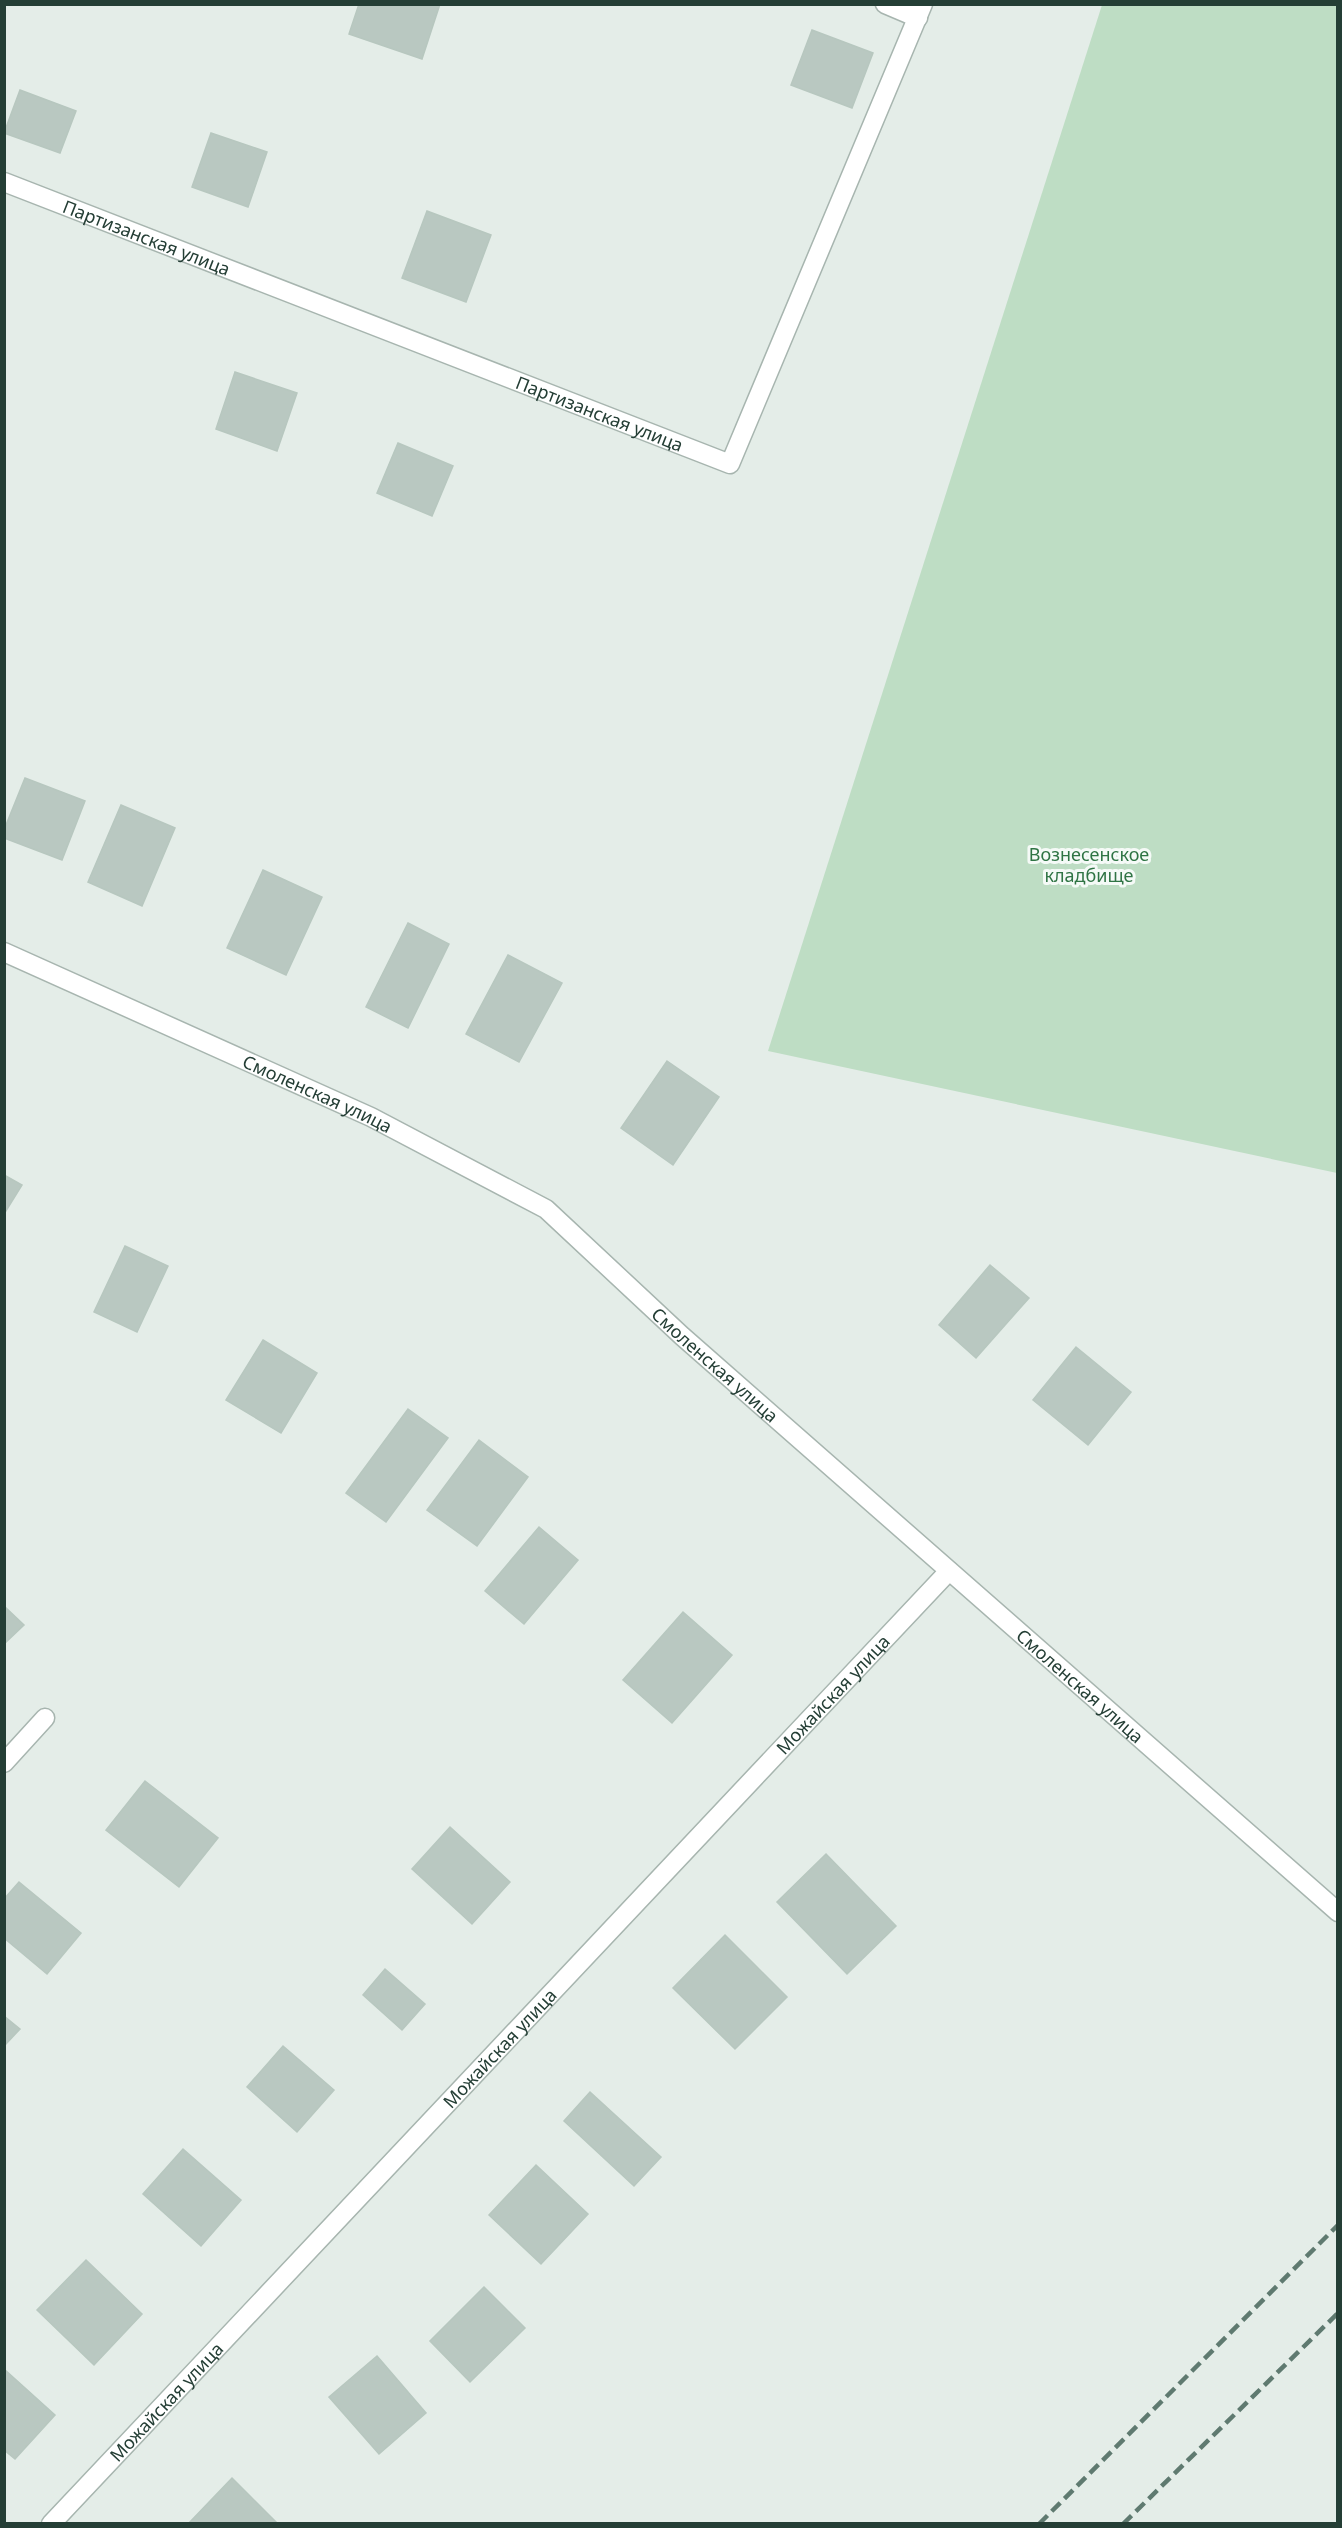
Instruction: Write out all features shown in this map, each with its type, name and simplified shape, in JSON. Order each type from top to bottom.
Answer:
[{"type":"street","points":[[885,4],[921,11]]},
{"type":"street","name":"Партизанская улица","points":[[4,182],[730,464],[921,11]]},
{"type":"street","name":"Смоленская улица","points":[[4,952],[371,1117],[546,1209],[682,1336],[1338,1912]]},
{"type":"street","name":"Можайская улица","points":[[51,2523],[949,1571]]},
{"type":"street","points":[[4,1763],[45,1718]]},
{"type":"green space","name":"Вознесенское кладбище","points":[[1102,5],[1337,5],[1337,1173],[768,1051]]},
{"type":"building","points":[[359,4],[440,4],[422,59],[349,34]]},
{"type":"building","points":[[812,30],[873,53],[852,108],[791,85]]},
{"type":"building","points":[[20,90],[76,111],[60,153],[4,133]]},
{"type":"building","points":[[211,133],[267,152],[248,207],[192,187]]},
{"type":"building","points":[[427,211],[491,235],[466,302],[402,278]]},
{"type":"building","points":[[235,372],[297,393],[277,451],[216,429]]},
{"type":"building","points":[[398,443],[453,466],[432,516],[377,493]]},
{"type":"building","points":[[25,778],[85,801],[62,860],[4,838],[4,830]]},
{"type":"building","points":[[121,805],[175,828],[142,906],[88,882]]},
{"type":"building","points":[[263,870],[322,897],[286,975],[227,948]]},
{"type":"building","points":[[408,923],[449,944],[408,1028],[366,1007]]},
{"type":"building","points":[[508,955],[562,983],[519,1062],[466,1034]]},
{"type":"building","points":[[667,1061],[719,1097],[673,1165],[621,1128]]},
{"type":"building","points":[[4,1175],[22,1185],[4,1214]]},
{"type":"building","points":[[125,1246],[168,1266],[137,1332],[94,1312]]},
{"type":"building","points":[[990,1265],[1029,1298],[976,1358],[939,1325]]},
{"type":"building","points":[[263,1340],[317,1373],[281,1433],[226,1400]]},
{"type":"building","points":[[1076,1347],[1131,1392],[1088,1445],[1033,1400]]},
{"type":"building","points":[[408,1409],[448,1438],[386,1522],[346,1493]]},
{"type":"building","points":[[479,1440],[528,1477],[477,1546],[427,1510]]},
{"type":"building","points":[[539,1527],[578,1560],[524,1624],[485,1591]]},
{"type":"building","points":[[4,1606],[24,1625],[4,1644]]},
{"type":"building","points":[[683,1612],[732,1655],[672,1723],[623,1680]]},
{"type":"building","points":[[145,1781],[218,1838],[179,1887],[106,1830]]},
{"type":"building","points":[[450,1827],[510,1882],[472,1924],[412,1869]]},
{"type":"building","points":[[826,1854],[896,1926],[847,1974],[777,1902]]},
{"type":"building","points":[[19,1882],[81,1933],[47,1974],[4,1938],[4,1899]]},
{"type":"building","points":[[725,1935],[787,1997],[735,2049],[673,1988]]},
{"type":"building","points":[[385,1969],[425,2004],[402,2030],[363,1995]]},
{"type":"building","points":[[4,2016],[20,2029],[4,2046]]},
{"type":"building","points":[[283,2046],[334,2090],[297,2132],[247,2087]]},
{"type":"building","points":[[590,2092],[661,2157],[634,2186],[564,2121]]},
{"type":"building","points":[[183,2149],[241,2200],[201,2246],[143,2194]]},
{"type":"building","points":[[536,2165],[588,2214],[541,2264],[489,2215]]},
{"type":"building","points":[[86,2260],[142,2314],[94,2365],[37,2310]]},
{"type":"building","points":[[484,2287],[525,2328],[470,2382],[430,2341]]},
{"type":"building","points":[[377,2356],[426,2413],[379,2454],[329,2397]]},
{"type":"building","points":[[4,2369],[55,2415],[15,2459],[4,2450]]},
{"type":"building","points":[[232,2478],[278,2524],[188,2524]]},
{"type":"railway","points":[[1039,2524],[1338,2225]]},
{"type":"railway","points":[[1123,2524],[1338,2313]]}]
